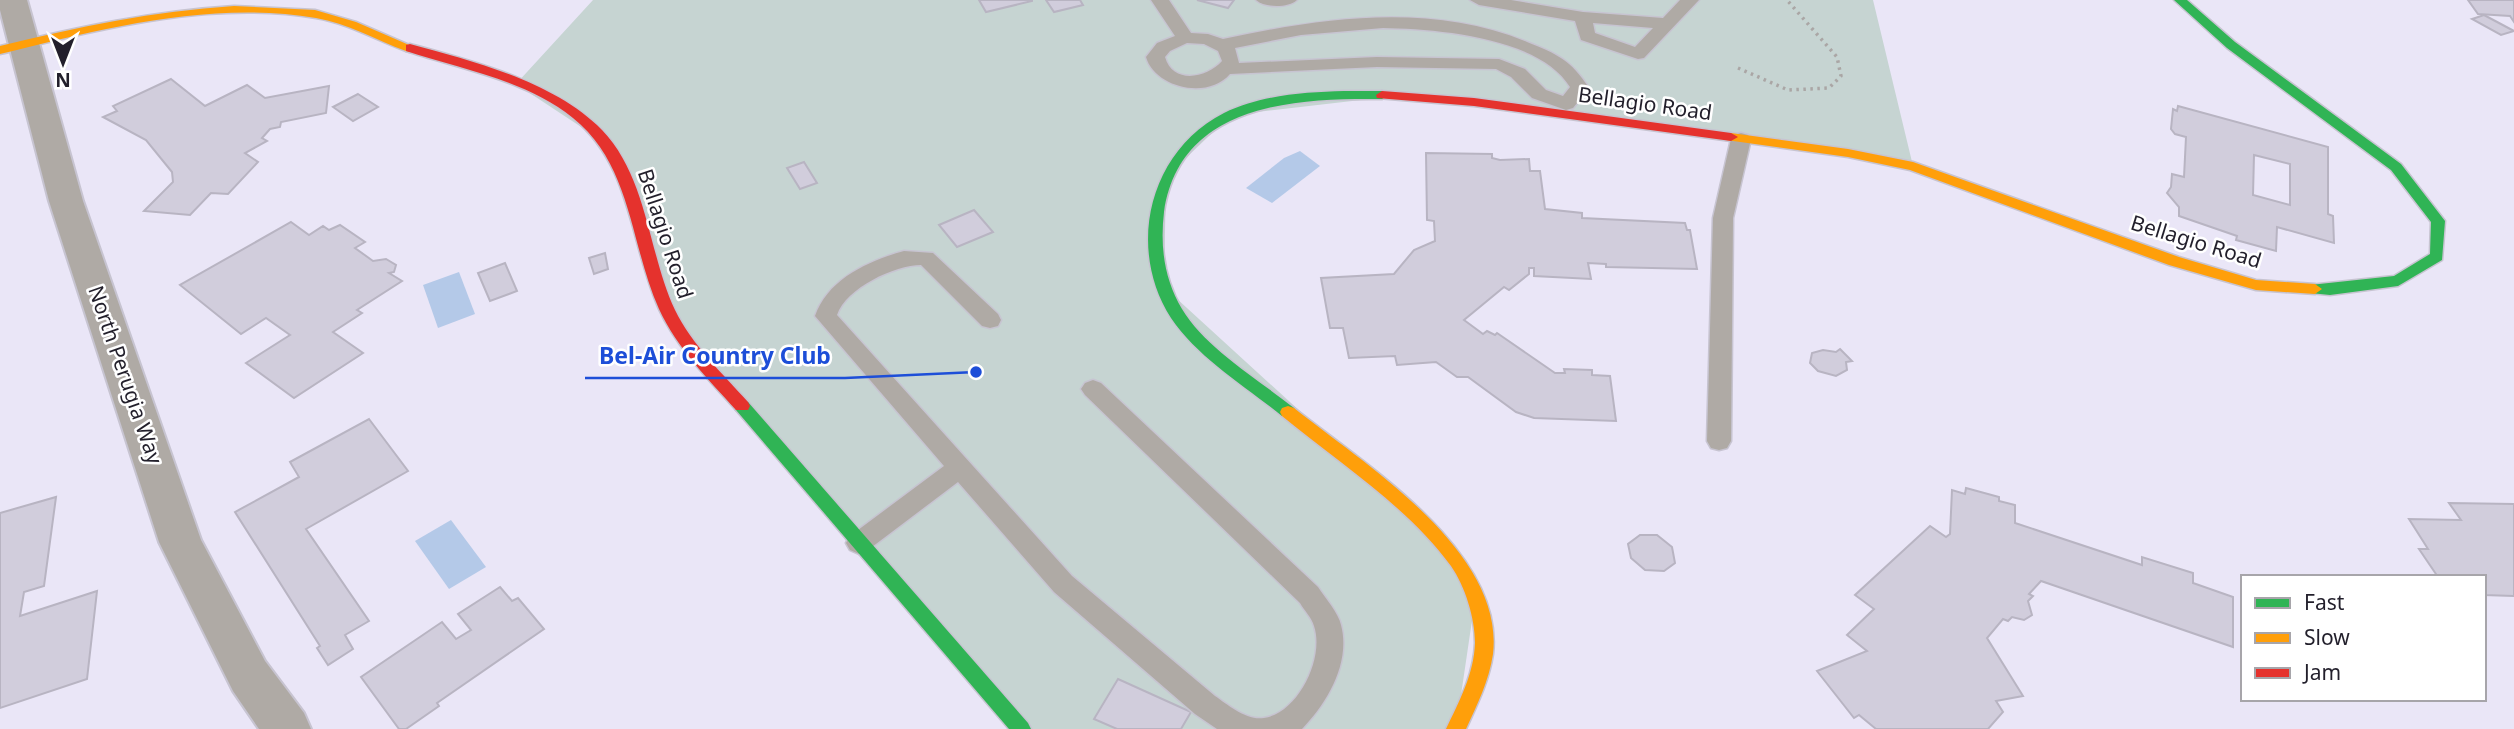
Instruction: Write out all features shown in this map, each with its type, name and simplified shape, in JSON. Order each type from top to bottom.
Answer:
[{"type":"street","name":"North Perugia Way","points":[[12,0],[12,47],[180,542],[249,676],[287,729]]},
{"type":"street","name":"Bellagio Road","points":[[1456,729],[1477,680],[1484,642],[1475,600],[1459,564],[1429,529],[1201,340],[1175,312],[1164,287],[1153,230],[1157,203],[1166,177],[1191,141],[1231,115],[1262,106],[1328,95],[1449,98],[1567,109],[1741,139],[1848,153],[1913,166],[2174,261],[2256,285],[2330,290],[2398,281],[2437,256],[2438,221],[2396,167],[2231,45],[2180,0]]},
{"type":"street","name":"Bellagio Road","points":[[12,47],[123,18],[182,11],[250,8],[315,15],[434,56],[489,70],[579,116],[607,144],[624,172],[636,201],[652,267],[667,309],[693,351],[1021,729]]},
{"type":"lane","points":[[1160,0],[1185,38]]},
{"type":"lane","points":[[1265,0],[1288,0]]},
{"type":"lane","points":[[1479,0],[1584,17],[1667,24]]},
{"type":"lane","points":[[1584,17],[1587,36],[1638,54],[1690,0]]},
{"type":"lane","points":[[1221,44],[1285,30],[1374,43],[1500,64],[1511,69],[1539,94],[1567,109],[1580,88],[1566,67],[1518,43],[1447,25],[1374,43],[1227,69],[1211,79],[1199,82],[1186,82],[1164,75],[1157,68],[1155,60],[1158,53],[1174,41],[1185,38],[1208,39],[1221,44],[1230,55],[1231,61],[1227,69]]},
{"type":"lane","points":[[1511,69],[1528,48]]},
{"type":"lane","points":[[1719,441],[1723,218],[1741,139]]},
{"type":"lane","points":[[990,320],[926,258],[904,258],[848,284],[830,304],[826,316],[1063,584],[1205,705],[1231,723],[1254,729]]},
{"type":"lane","points":[[1093,389],[1309,595],[1328,625],[1329,660],[1311,701],[1292,720],[1270,729]]},
{"type":"lane","points":[[859,543],[960,468]]},
{"type":"path","points":[[1738,68],[1788,90],[1829,88],[1841,76],[1837,57],[1787,0]]},
{"type":"shaded area","points":[[593,0],[1873,0],[1913,166],[1404,95],[1231,115],[1166,177],[1164,287],[1429,529],[1475,600],[1456,729],[1021,729],[693,350],[607,144],[516,84]]},
{"type":"water","points":[[1300,151],[1320,166],[1272,203],[1246,188],[1284,158]]},
{"type":"water","points":[[459,272],[475,314],[438,328],[423,285]]},
{"type":"water","points":[[451,520],[486,567],[449,589],[415,541]]},
{"type":"building","points":[[979,0],[1032,0],[1032,1],[986,12]]},
{"type":"building","points":[[1046,0],[1080,0],[1083,5],[1054,12]]},
{"type":"building","points":[[1197,0],[1234,0],[1228,8]]},
{"type":"building","points":[[2468,0],[2514,0],[2514,22],[2510,16],[2478,14]]},
{"type":"building","points":[[2484,15],[2514,31],[2501,35],[2472,19]]},
{"type":"building","points":[[171,79],[205,106],[247,85],[265,98],[329,86],[326,113],[281,122],[280,127],[270,129],[262,138],[267,141],[245,153],[258,162],[228,194],[211,193],[190,215],[144,211],[173,182],[172,172],[146,140],[103,117],[117,111],[113,106]]},
{"type":"building","points":[[358,94],[378,107],[353,121],[333,107]]},
{"type":"building","points":[[2178,106],[2328,147],[2328,214],[2333,216],[2334,243],[2277,227],[2276,251],[2236,240],[2237,236],[2179,216],[2179,207],[2167,193],[2171,187],[2172,174],[2184,177],[2186,137],[2175,134],[2171,129],[2173,109],[2177,111]],"holes":[[[2254,155],[2290,164],[2290,205],[2253,195]]]},
{"type":"building","points":[[1426,153],[1492,154],[1492,158],[1500,160],[1529,159],[1530,171],[1540,171],[1545,209],[1582,213],[1582,218],[1685,223],[1687,230],[1690,230],[1697,269],[1606,267],[1606,264],[1588,263],[1591,279],[1534,276],[1534,268],[1529,268],[1529,274],[1509,290],[1504,287],[1464,320],[1483,334],[1487,331],[1495,335],[1497,333],[1555,373],[1565,373],[1564,369],[1592,370],[1592,375],[1610,376],[1616,421],[1534,418],[1516,412],[1468,377],[1457,377],[1436,362],[1397,365],[1395,356],[1349,358],[1343,328],[1330,328],[1321,278],[1394,274],[1414,250],[1435,241],[1434,221],[1427,220]]},
{"type":"building","points":[[804,162],[817,183],[800,189],[787,168]]},
{"type":"building","points":[[974,210],[993,232],[957,247],[939,225]]},
{"type":"building","points":[[291,222],[309,235],[323,226],[329,230],[340,225],[365,242],[355,248],[373,261],[386,259],[396,265],[394,272],[389,273],[402,281],[357,310],[362,313],[333,332],[363,353],[294,398],[246,363],[290,335],[266,318],[241,334],[180,285]]},
{"type":"building","points":[[605,253],[608,269],[594,274],[589,258]]},
{"type":"building","points":[[505,263],[517,291],[490,301],[478,273]]},
{"type":"building","points":[[1840,349],[1852,361],[1846,362],[1847,370],[1836,376],[1818,371],[1810,363],[1812,353],[1823,350],[1836,352]]},
{"type":"building","points":[[369,419],[408,471],[306,529],[369,621],[345,635],[353,649],[328,665],[317,648],[320,646],[235,512],[299,477],[290,462]]},
{"type":"building","points":[[1966,488],[1999,497],[1999,501],[2015,505],[2015,523],[2142,565],[2142,557],[2193,573],[2193,583],[2233,597],[2233,647],[2041,581],[2029,594],[2033,596],[2028,601],[2032,615],[2024,620],[2012,617],[2008,621],[2003,619],[1987,638],[2023,696],[1996,701],[2003,712],[1988,729],[1876,729],[1859,715],[1854,718],[1817,671],[1867,651],[1847,635],[1874,609],[1855,595],[1930,526],[1946,537],[1950,534],[1952,490],[1965,494]]},
{"type":"building","points":[[56,497],[44,586],[24,592],[20,616],[97,591],[87,679],[0,708],[0,513]]},
{"type":"building","points":[[2449,503],[2514,504],[2514,596],[2486,595],[2486,575],[2437,575],[2419,549],[2428,549],[2409,519],[2461,520]]},
{"type":"building","points":[[1640,535],[1657,535],[1672,547],[1675,563],[1664,571],[1645,570],[1631,558],[1628,544]]},
{"type":"building","points":[[500,587],[512,601],[518,598],[544,629],[437,703],[439,706],[406,729],[399,729],[361,677],[442,622],[456,639],[471,630],[458,614]]},
{"type":"building","points":[[1118,679],[1191,712],[1181,729],[1117,729],[1094,719]]},
{"type":"traffic: fast","points":[[2180,0],[2231,45],[2396,167],[2438,221],[2437,256],[2398,281],[2330,290],[2315,289]]},
{"type":"traffic: fast","points":[[1288,412],[1198,339],[1177,314],[1164,288],[1156,259],[1155,230],[1159,202],[1169,175],[1184,151],[1204,130],[1230,115],[1247,108],[1285,100],[1382,95]]},
{"type":"traffic: fast","points":[[742,406],[1021,729]]},
{"type":"traffic: slow","points":[[0,50],[117,23],[195,12],[234,10],[315,14],[410,48]]},
{"type":"traffic: slow","points":[[1731,137],[1848,153],[1913,166],[2174,261],[2256,285],[2315,289]]},
{"type":"traffic: slow","points":[[1288,412],[1399,502],[1440,541],[1462,568],[1479,612],[1484,642],[1478,676],[1456,729]]},
{"type":"traffic: jam","points":[[410,48],[497,75],[539,92],[578,115],[599,134],[626,180],[657,284],[674,323],[701,360],[742,406]]},
{"type":"traffic: jam","points":[[1382,95],[1474,102],[1731,137]]},
{"type":"place","name":"Bel-Air Country Club","points":[[976,372]]}]
